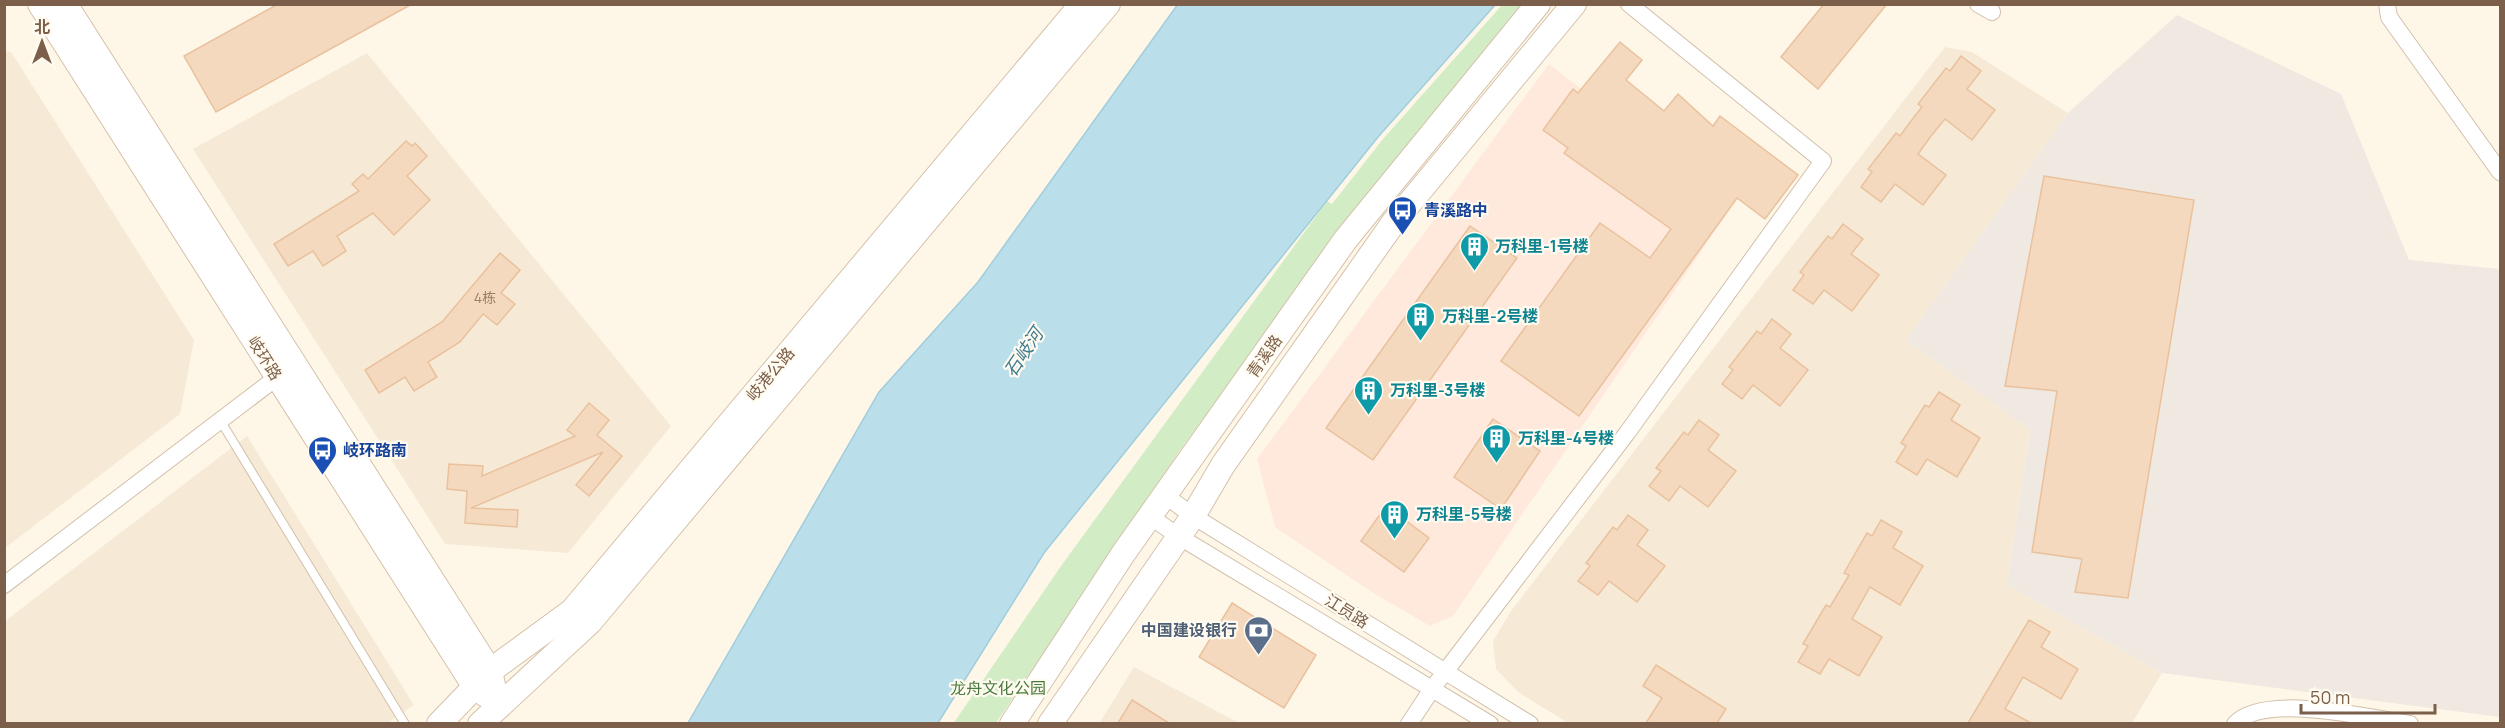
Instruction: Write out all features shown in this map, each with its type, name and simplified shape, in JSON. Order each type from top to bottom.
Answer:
[{"type":"main road","name":"岐环路","points":[[40,4],[286,370]]},
{"type":"main road","name":"岐环路","points":[[65,4],[286,370],[498,704]]},
{"type":"main road","name":"岐港公路","points":[[440,723],[482,679],[572,611],[1082,4]]},
{"type":"main road","name":"岐港公路","points":[[480,723],[498,704],[591,622],[1108,4]]},
{"type":"main road","name":"青溪路","points":[[1012,723],[1123,554],[1347,239],[1538,4]]},
{"type":"main road","name":"青溪路","points":[[1050,723],[1193,516],[1223,465],[1394,222],[1574,4]]},
{"type":"street","points":[[1409,723],[1432,688],[1627,433],[1823,161],[1629,4]]},
{"type":"street","points":[[2386,4],[2389,17],[2500,172]]},
{"type":"street","points":[[4,585],[286,370]]},
{"type":"street","name":"江员路","points":[[1166,496],[1193,516],[1530,723]]},
{"type":"street","name":"江员路","points":[[1151,517],[1178,536],[1490,723]]},
{"type":"street","points":[[2235,723],[2263,709],[2285,706],[2410,723]]},
{"type":"lane","points":[[220,420],[405,723]]},
{"type":"shaded area","points":[[2177,15],[2341,94],[2409,260],[2500,269],[2500,717],[2162,673],[2007,585],[2030,430],[1906,340],[2068,113]]},
{"type":"shaded area","points":[[1945,47],[1972,52],[2068,113],[1906,340],[2030,430],[2007,585],[2162,673],[2132,723],[1568,723],[1518,692],[1496,669],[1493,641],[1511,611]]},
{"type":"shaded area","points":[[5,51],[11,52],[194,340],[180,414],[5,548]]},
{"type":"shaded area","points":[[367,53],[671,426],[568,553],[445,544],[193,149]]},
{"type":"shaded area","points":[[1549,64],[1642,136],[1735,202],[1453,616],[1430,626],[1370,591],[1275,527],[1257,459]]},
{"type":"shaded area","points":[[247,436],[414,705],[386,724],[5,724],[5,621]]},
{"type":"shaded area","points":[[1134,667],[1239,723],[1099,724]]},
{"type":"green space","name":"龙舟文化公园","points":[[1502,5],[1527,5],[1400,153],[1183,446],[996,723],[953,724],[1061,566],[1327,201],[1332,204],[1383,139]]},
{"type":"water","name":"石岐河","points":[[1178,4],[1495,5],[1378,137],[1044,553],[938,723],[688,723],[879,392],[978,282]]},
{"type":"building","points":[[278,4],[412,4],[216,112],[184,56]]},
{"type":"building","points":[[1824,4],[1887,4],[1818,89],[1781,57]]},
{"type":"building","points":[[1620,42],[1642,60],[1626,80],[1664,111],[1678,94],[1713,126],[1720,116],[1798,175],[1765,219],[1737,198],[1579,416],[1501,361],[1600,223],[1650,258],[1671,229],[1564,153],[1568,148],[1543,130],[1573,89],[1578,93]]},
{"type":"building","points":[[1961,56],[1981,71],[1967,89],[1995,110],[1972,140],[1945,119],[1931,136],[1918,154],[1946,175],[1923,205],[1895,184],[1881,202],[1861,187],[1872,172],[1868,169],[1896,133],[1900,136],[1922,107],[1918,104],[1946,68],[1950,71]]},
{"type":"building","points":[[406,141],[412,146],[415,143],[427,156],[407,176],[430,200],[394,235],[373,213],[337,236],[346,251],[323,266],[313,251],[288,266],[274,244],[359,191],[352,184],[363,174],[368,179]]},
{"type":"building","points":[[2044,176],[2194,200],[2128,598],[2075,592],[2082,559],[2032,552],[2057,391],[2005,386]]},
{"type":"building","points":[[1843,224],[1863,239],[1851,254],[1879,275],[1852,311],[1824,290],[1813,304],[1793,290],[1804,275],[1800,272],[1828,236],[1832,239]]},
{"type":"building","points":[[1470,226],[1517,258],[1373,460],[1326,428]]},
{"type":"building","points":[[500,253],[520,270],[501,293],[515,304],[497,325],[483,314],[460,342],[428,362],[437,377],[414,391],[405,377],[379,393],[365,370],[442,322]]},
{"type":"building","points":[[1772,319],[1791,334],[1780,348],[1808,370],[1780,406],[1753,385],[1742,399],[1722,384],[1733,370],[1729,367],[1757,331],[1761,334]]},
{"type":"building","points":[[1939,392],[1960,405],[1951,420],[1980,438],[1957,477],[1927,459],[1917,475],[1896,462],[1906,446],[1901,443],[1925,405],[1929,407]]},
{"type":"building","points":[[589,403],[609,420],[597,435],[622,456],[589,496],[576,485],[603,452],[471,508],[518,510],[517,527],[465,523],[467,491],[447,489],[449,464],[483,466],[482,476],[575,436],[567,430]]},
{"type":"building","name":"万科里-4号楼","points":[[1493,419],[1540,451],[1501,509],[1454,477]]},
{"type":"building","points":[[1699,420],[1719,435],[1708,450],[1736,471],[1708,507],[1680,486],[1669,501],[1649,486],[1661,471],[1656,468],[1684,432],[1688,435]]},
{"type":"building","name":"万科里-5号楼","points":[[1386,506],[1429,538],[1404,572],[1361,541]]},
{"type":"building","points":[[1628,515],[1648,530],[1637,545],[1665,566],[1637,602],[1609,581],[1598,595],[1578,581],[1590,566],[1586,563],[1613,527],[1617,530]]},
{"type":"building","points":[[1881,520],[1902,532],[1893,548],[1923,566],[1900,605],[1870,587],[1852,619],[1882,637],[1859,676],[1829,659],[1820,674],[1798,662],[1808,646],[1803,644],[1826,605],[1830,607],[1849,575],[1844,573],[1867,533],[1872,536]]},
{"type":"building","name":"中国建设银行","points":[[1232,603],[1316,655],[1284,708],[1199,657]]},
{"type":"building","points":[[2029,620],[2050,632],[2041,647],[2078,669],[2061,699],[2023,677],[2005,709],[2031,723],[1968,723]]},
{"type":"building","points":[[1656,665],[1726,709],[1717,723],[1646,723],[1662,698],[1643,686]]},
{"type":"building","points":[[1132,700],[1169,723],[1118,723]]},
{"type":"place","name":"青溪路中","points":[[1403,236]]},
{"type":"place","name":"万科里-1号楼","points":[[1474,272]]},
{"type":"place","name":"万科里-2号楼","points":[[1421,342]]},
{"type":"place","name":"万科里-3号楼","points":[[1369,416]]},
{"type":"place","name":"万科里-4号楼","points":[[1497,464]]},
{"type":"place","name":"岐环路南","points":[[322,476]]},
{"type":"place","name":"万科里-5号楼","points":[[1395,540]]},
{"type":"place","name":"中国建设银行","points":[[1258,656]]}]
